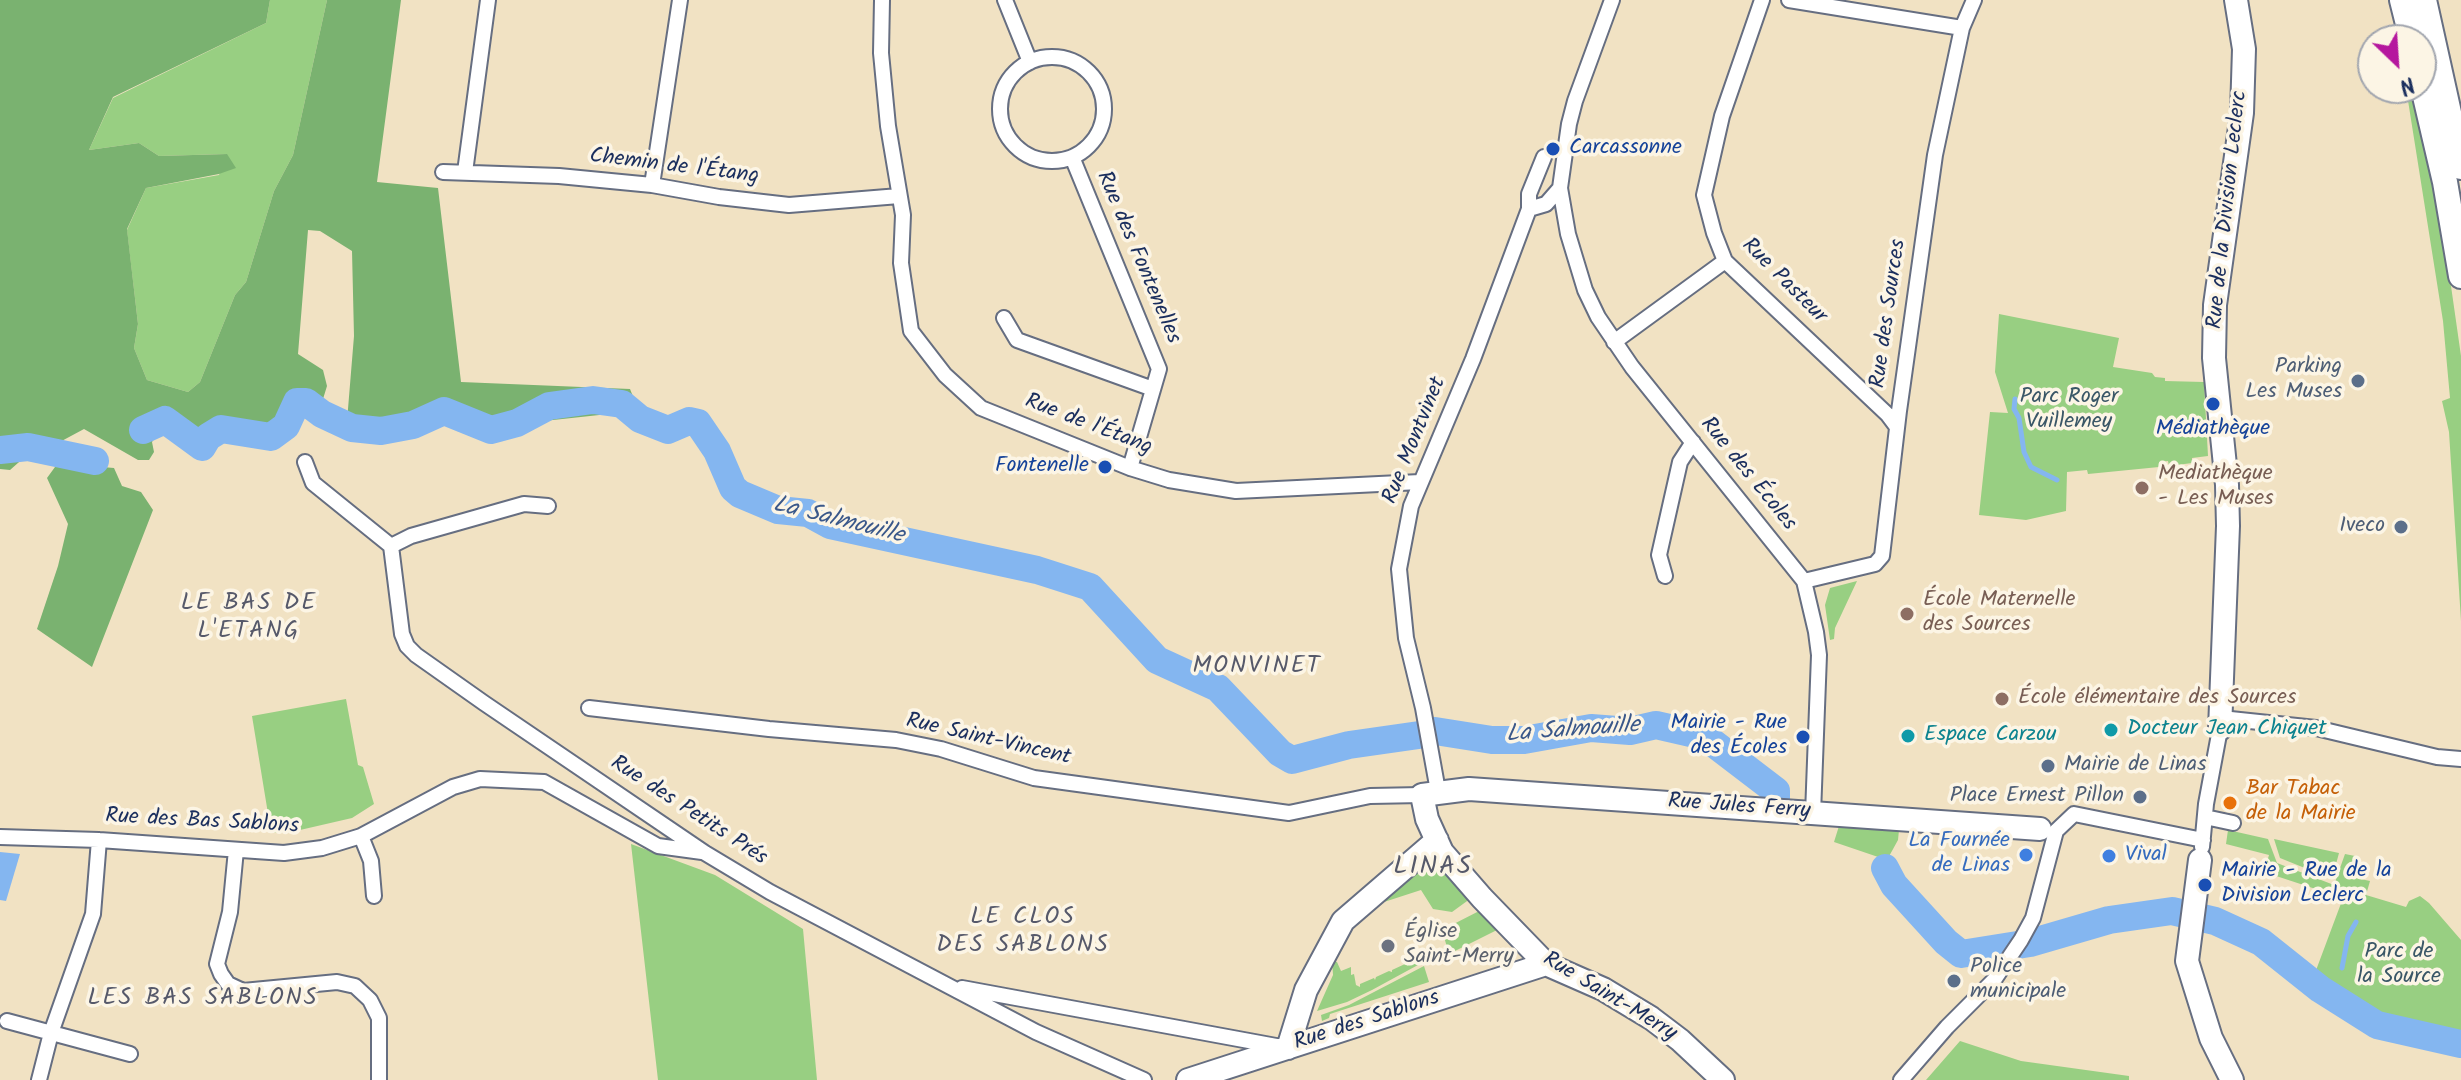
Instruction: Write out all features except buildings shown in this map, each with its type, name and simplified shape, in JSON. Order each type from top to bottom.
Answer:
[{"type":"main road","points":[[2402,0],[2408,24]]},
{"type":"main road","points":[[2424,0],[2461,167]]},
{"type":"main road","points":[[2427,104],[2445,182],[2461,276]]},
{"type":"street","points":[[465,172],[488,0]]},
{"type":"street","points":[[652,185],[680,0]]},
{"type":"street","name":"Rue de l'Étang","points":[[882,0],[888,126],[903,215],[901,263],[911,331],[945,375],[981,408],[1130,468],[1169,480],[1236,491],[1420,482]]},
{"type":"street","points":[[1005,0],[1030,62]]},
{"type":"street","points":[[1529,209],[1546,204],[1560,188],[1575,101],[1612,0]]},
{"type":"street","name":"Rue Pasteur","points":[[1762,0],[1722,116],[1704,195],[1714,233],[1725,261],[1897,427]]},
{"type":"street","points":[[1789,0],[1962,28]]},
{"type":"street","name":"Rue des Sources","points":[[1804,581],[1875,564],[1882,556],[1935,155],[1962,28],[1974,0]]},
{"type":"street","name":"Rue de la Division Leclerc","points":[[2232,1080],[2211,1038],[2187,961],[2220,724],[2228,526],[2227,485],[2214,358],[2215,305],[2242,108],[2244,49],[2236,0]]},
{"type":"street","name":"Rue des Fontenelles","points":[[1054,57],[1078,64],[1091,74],[1100,88],[1104,104],[1100,128],[1086,149],[1072,157],[1054,161],[1036,159],[1020,151],[1008,138],[1001,121],[1000,104],[1005,87],[1015,72],[1030,62],[1054,57]]},
{"type":"street","name":"Rue des Fontenelles","points":[[1072,157],[1159,369],[1130,468]]},
{"type":"street","name":"Rue Montvinet","points":[[1430,793],[1432,754],[1406,638],[1399,569],[1411,506],[1473,359],[1529,209],[1529,194],[1544,157]]},
{"type":"street","name":"Chemin de l'Étang","points":[[443,172],[559,176],[652,185],[789,205],[899,196]]},
{"type":"street","name":"Rue des Écoles","points":[[1560,188],[1568,234],[1585,290],[1614,342],[1804,581],[1814,617],[1819,655],[1813,814]]},
{"type":"street","points":[[1614,342],[1725,261]]},
{"type":"street","points":[[1004,318],[1017,340],[1153,389]]},
{"type":"street","points":[[1665,576],[1659,555],[1680,462],[1693,442]]},
{"type":"street","points":[[305,462],[313,483],[391,546],[411,536],[524,504],[548,506]]},
{"type":"street","name":"Rue des Petits Prés","points":[[391,546],[402,634],[415,654],[705,853],[770,892],[1036,1032],[1144,1080]]},
{"type":"street","name":"Rue Saint-Vincent","points":[[589,708],[896,740],[941,749],[1034,778],[1289,813],[1370,796],[1430,793]]},
{"type":"street","points":[[2220,724],[2316,728],[2437,757],[2461,759]]},
{"type":"street","name":"Rue des Bas Sablons","points":[[0,837],[99,840],[284,853],[322,848],[361,836],[466,782],[480,779],[544,782],[658,846],[705,853]]},
{"type":"street","name":"Rue Jules Ferry","points":[[1430,793],[1469,789],[2048,830]]},
{"type":"street","name":"Rue Saint-Merry","points":[[1430,793],[1427,819],[1442,852],[1546,964],[1603,989],[1651,1018],[1723,1080]]},
{"type":"street","points":[[1901,1080],[1947,1027],[1994,980],[2021,940],[2033,918],[2048,830],[2074,814],[2201,850]]},
{"type":"street","points":[[2205,817],[2233,823]]},
{"type":"street","points":[[361,836],[371,861],[374,896]]},
{"type":"street","points":[[39,1080],[51,1033],[93,914],[99,840]]},
{"type":"street","points":[[1288,1048],[1306,990],[1343,921],[1437,840]]},
{"type":"street","points":[[236,850],[230,912],[217,964],[221,974],[228,984],[243,991],[337,982],[355,986],[370,1000],[379,1018],[379,1080]]},
{"type":"street","name":"Rue des Sablons","points":[[1188,1080],[1546,964]]},
{"type":"street","name":"Rue des Petits Prés","points":[[950,986],[1288,1048]]},
{"type":"street","points":[[7,1021],[130,1054]]},
{"type":"green space","points":[[0,0],[270,0],[266,23],[113,97],[89,150],[139,143],[159,156],[227,154],[236,168],[146,188],[127,229],[138,324],[134,348],[147,380],[188,392],[200,382],[235,295],[246,282],[274,191],[293,155],[327,0],[401,0],[377,182],[438,188],[461,382],[630,389],[636,404],[627,412],[516,424],[490,435],[468,431],[446,416],[435,415],[396,439],[383,440],[365,434],[347,421],[354,336],[352,251],[320,231],[308,230],[298,354],[323,370],[327,386],[323,399],[313,409],[293,408],[290,438],[281,444],[220,434],[197,447],[159,432],[152,442],[154,452],[149,460],[138,460],[84,429],[43,451],[27,455],[10,470],[0,469]]},
{"type":"green space","points":[[270,0],[327,0],[293,155],[274,191],[246,282],[235,295],[200,382],[188,392],[147,380],[134,348],[138,324],[127,230],[146,188],[219,175],[227,154],[159,156],[139,143],[89,150],[113,98],[266,23]]},
{"type":"green space","points":[[2409,104],[2418,104],[2441,216],[2461,356],[2461,621],[2449,432],[2442,401],[2450,398],[2443,321]]},
{"type":"green space","name":"Parc Roger Vuillemey","points":[[1999,314],[2119,338],[2113,367],[2152,373],[2155,377],[2165,378],[2165,381],[2204,382],[2208,456],[2192,458],[2192,463],[2169,466],[2168,461],[2159,462],[2159,467],[2088,474],[2087,470],[2067,472],[2066,511],[2026,520],[1979,515],[1990,412],[2008,413],[1995,372]]},
{"type":"green space","points":[[79,465],[114,468],[122,486],[141,492],[153,510],[92,667],[37,629],[68,524],[47,478],[55,467]]},
{"type":"green space","points":[[1857,581],[1835,628],[1834,639],[1830,640],[1825,605],[1830,588]]},
{"type":"green space","points":[[346,699],[358,765],[363,767],[374,804],[352,818],[287,833],[271,832],[252,716]]},
{"type":"green space","points":[[1839,826],[1899,830],[1898,840],[1887,860],[1834,842]]},
{"type":"green space","name":"Parc de la Source","points":[[2228,830],[2268,839],[2277,863],[2334,885],[2345,854],[2355,856],[2351,877],[2370,881],[2366,895],[2406,907],[2409,901],[2420,896],[2429,903],[2461,940],[2461,1034],[2412,1029],[2373,1018],[2312,981],[2343,898],[2264,872],[2269,855],[2226,844]]},
{"type":"green space","points":[[2274,839],[2339,853],[2332,879],[2280,858]]},
{"type":"green space","points":[[631,844],[715,875],[803,929],[817,1080],[658,1080]]},
{"type":"green space","points":[[1433,861],[1438,862],[1474,896],[1452,912],[1433,909],[1421,890],[1384,902],[1387,896]]},
{"type":"green space","points":[[1485,908],[1503,927],[1449,954],[1442,930]]},
{"type":"green space","points":[[1436,950],[1440,953],[1372,990],[1317,1011],[1333,975],[1332,960],[1337,962],[1341,971],[1351,967],[1351,975],[1354,974],[1356,985],[1360,987],[1360,984],[1375,980],[1405,964],[1408,966],[1407,963],[1420,957],[1422,959]]},
{"type":"green space","points":[[1424,966],[1429,982],[1330,1014],[1322,1021],[1321,1015],[1349,1005]]},
{"type":"green space","points":[[1960,1041],[2021,1061],[2129,1076],[2129,1080],[1926,1080]]},
{"type":"water","points":[[0,852],[20,854],[6,901],[0,900]]},
{"type":"waterway","points":[[2015,399],[2014,409],[2019,418],[2024,452],[2031,467],[2057,480]]},
{"type":"waterway","name":"La Salmouille","points":[[143,430],[165,420],[202,447],[208,437],[221,429],[271,437],[286,426],[297,402],[306,402],[322,414],[352,428],[381,431],[413,425],[444,411],[491,430],[517,423],[549,406],[593,400],[622,404],[640,419],[668,430],[689,421],[698,423],[717,451],[733,488],[778,510],[808,513],[830,525],[1037,570],[1090,587],[1157,660],[1218,688],[1280,753],[1292,760],[1349,745],[1419,735]]},
{"type":"waterway","name":"La Salmouille","points":[[0,450],[28,447],[95,461]]},
{"type":"waterway","name":"La Salmouille","points":[[1435,731],[1492,740],[1524,740],[1591,728],[1630,731],[1656,725],[1704,736],[1776,791],[1776,803]]},
{"type":"waterway","name":"La Salmouille","points":[[1885,868],[1894,885],[1946,942],[1961,954],[2030,943],[2109,920],[2172,911],[2215,921],[2261,942],[2320,989],[2377,1025],[2461,1044]]},
{"type":"waterway","points":[[2342,968],[2348,936],[2356,922]]},
{"type":"place","name":"Carcassonne","points":[[1553,149]]},
{"type":"place","name":"Parking Les Muses","points":[[2358,381]]},
{"type":"place","name":"Médiathèque","points":[[2213,404]]},
{"type":"place","name":"Fontenelle","points":[[1105,467]]},
{"type":"place","name":"Mediathèque - Les Muses","points":[[2142,488]]},
{"type":"place","name":"Iveco","points":[[2401,527]]},
{"type":"place","name":"École Maternelle des Sources","points":[[1907,614]]},
{"type":"place","name":"École élémentaire des Sources","points":[[2002,699]]},
{"type":"place","name":"Docteur Jean Chiquet","points":[[2111,730]]},
{"type":"place","name":"Espace Carzou","points":[[1908,736]]},
{"type":"place","name":"Mairie - Rue des Écoles","points":[[1803,737]]},
{"type":"place","name":"Mairie de Linas","points":[[2048,766]]},
{"type":"place","name":"Place Ernest Pillon","points":[[2140,797]]},
{"type":"place","name":"Bar Tabac de la Mairie","points":[[2230,803]]},
{"type":"place","name":"La Fournée de Linas","points":[[2026,855]]},
{"type":"place","name":"Vival","points":[[2109,856]]},
{"type":"place","name":"Mairie - Rue de la Division Leclerc","points":[[2205,885]]},
{"type":"place","name":"Église Saint-Merry","points":[[1388,946]]},
{"type":"place","name":"Police municipale","points":[[1954,981]]},
{"type":"district","name":"LE BAS DE L'ETANG","points":[[249,619]]},
{"type":"district","name":"MONVINET","points":[[1257,668]]},
{"type":"district","name":"LINAS","points":[[1433,869]]},
{"type":"district","name":"LE CLOS DES SABLONS","points":[[1023,933]]},
{"type":"district","name":"LES BAS SABLONS","points":[[203,1000]]}]
